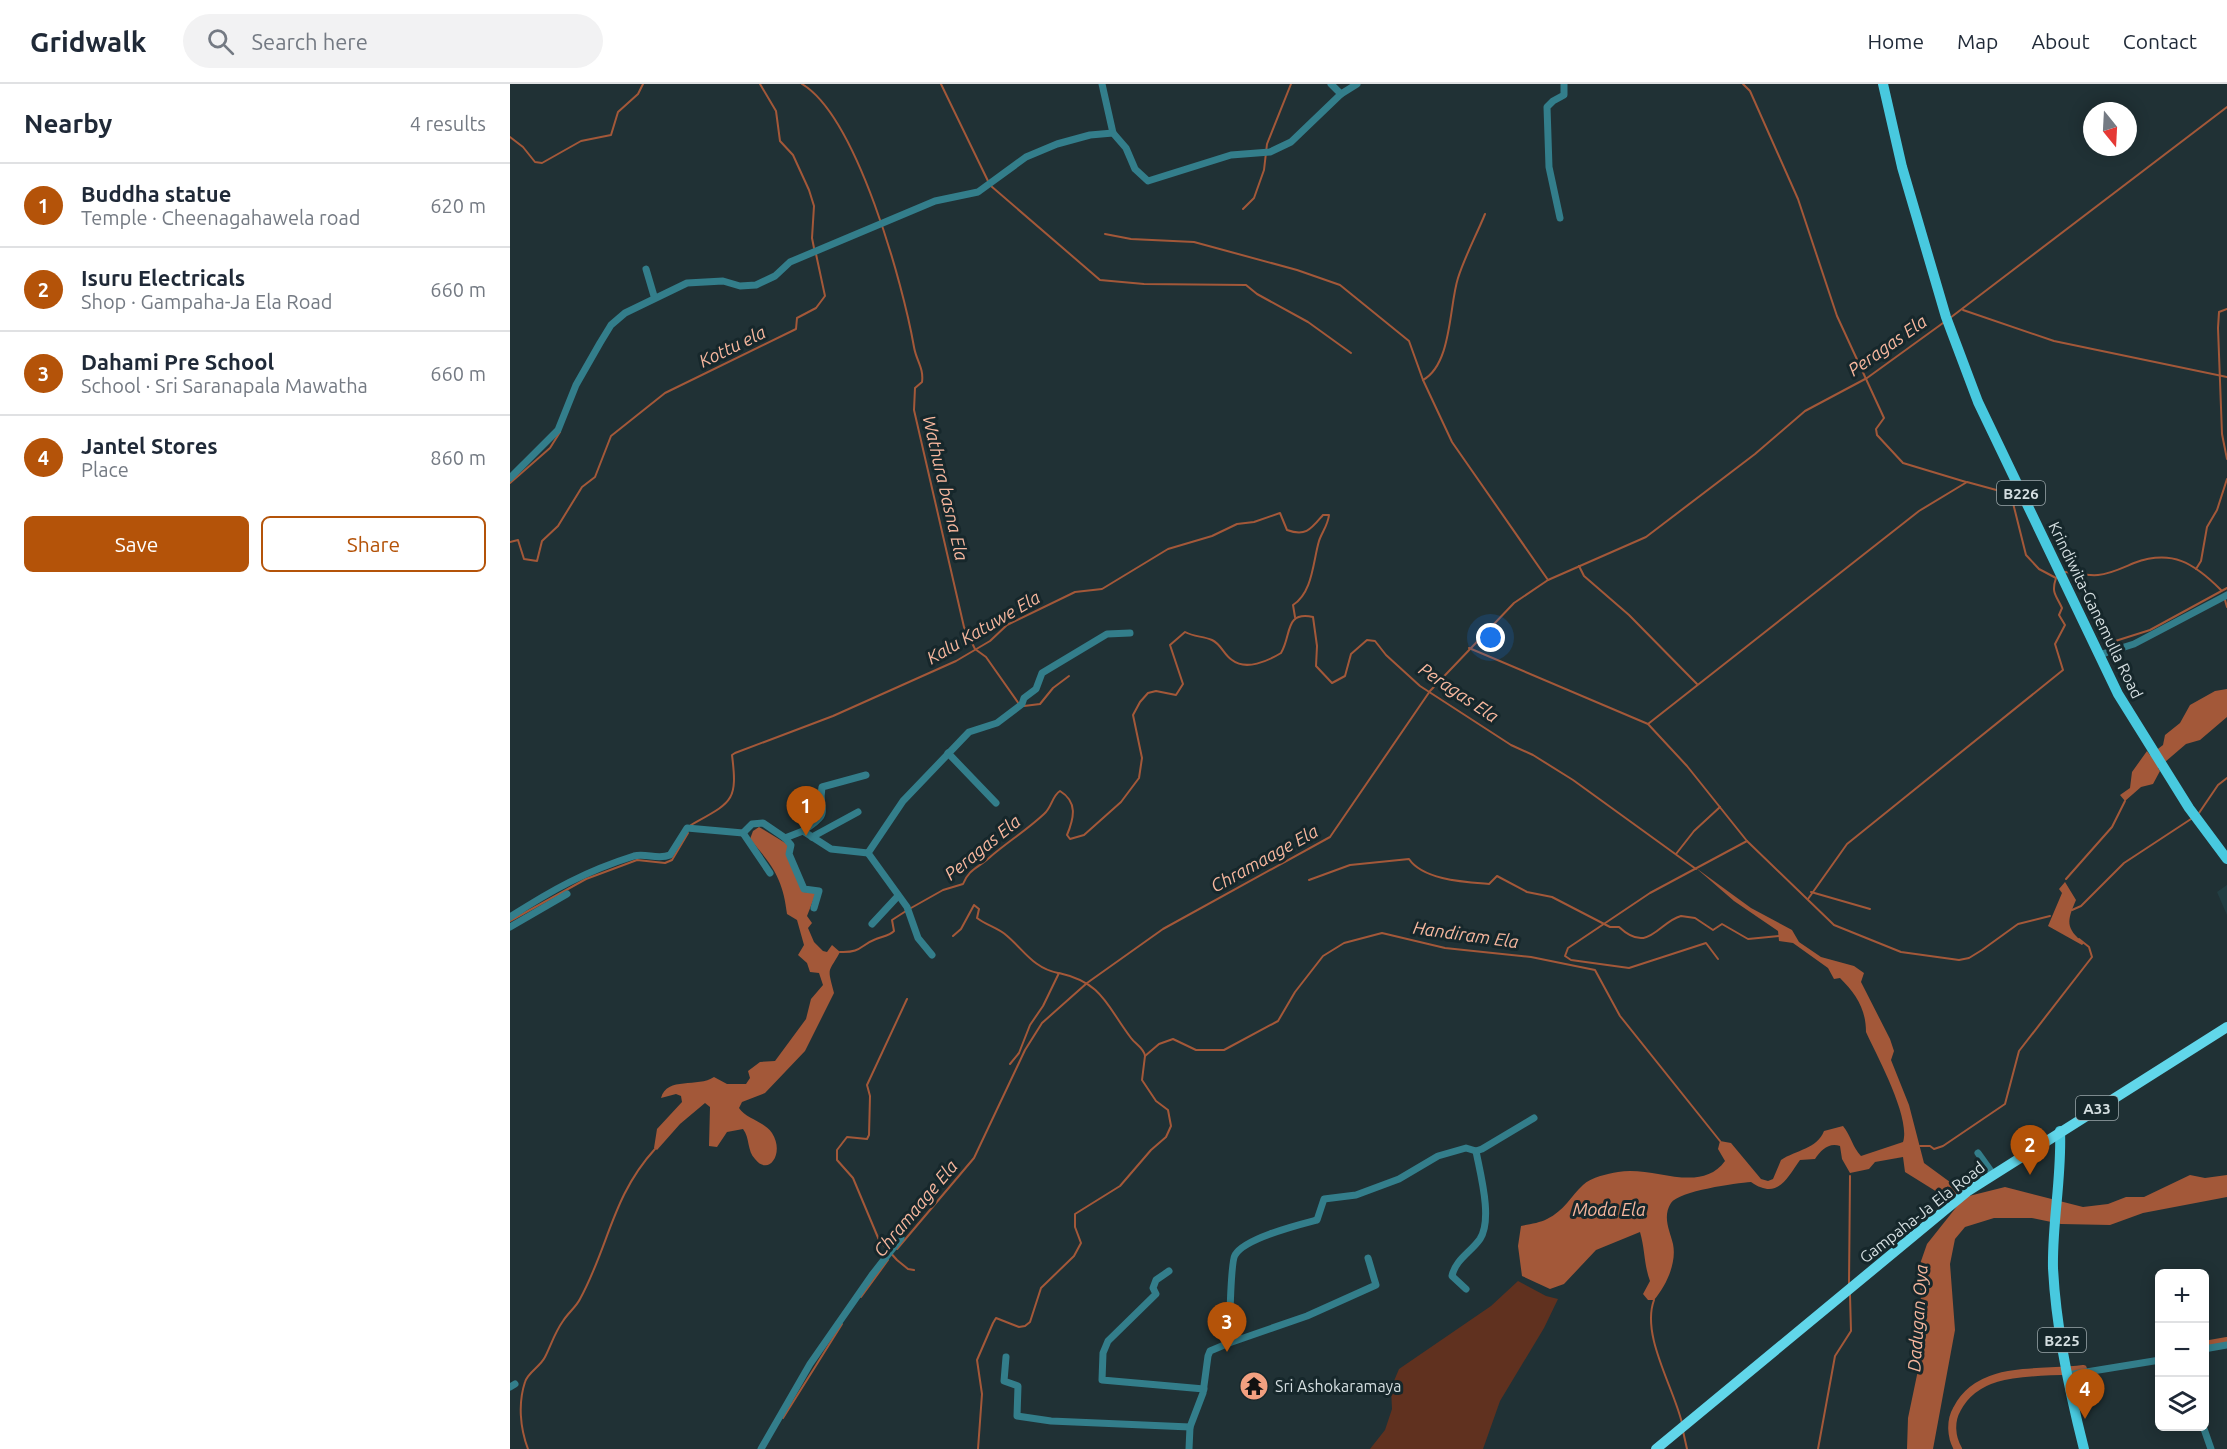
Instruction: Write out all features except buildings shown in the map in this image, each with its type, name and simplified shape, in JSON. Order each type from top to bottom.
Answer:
[{"type":"highway","name":"Gampaha-Ja Ela Road","points":[[1656,1449],[1968,1191],[2227,1027]]},
{"type":"main road","name":"Krindiwita-Ganemulla Road","points":[[1883,84],[1902,167],[1948,322],[1978,402],[2003,457],[2072,593],[2118,694],[2189,808],[2227,859]]},
{"type":"main road","name":"B225","points":[[2060,1131],[2053,1266],[2056,1307],[2084,1449]]},
{"type":"street","points":[[1102,84],[1113,134],[1126,148],[1135,169],[1145,180],[1161,178],[1231,156],[1266,152],[1291,142],[1341,94],[1357,84]]},
{"type":"street","points":[[1331,84],[1341,94]]},
{"type":"street","points":[[1560,218],[1549,167],[1547,107],[1552,101],[1564,95],[1564,84]]},
{"type":"street","points":[[510,478],[558,430],[576,385],[612,325],[625,313],[654,296],[687,283],[704,281],[723,281],[740,286],[756,285],[775,276],[790,262],[810,253],[935,201],[978,192],[1026,157],[1057,144],[1090,135],[1113,134]]},
{"type":"street","points":[[646,269],[654,296]]},
{"type":"street","points":[[2099,655],[2134,644],[2227,595]]},
{"type":"street","points":[[868,853],[903,801],[969,732],[997,723],[1021,705],[1024,698],[1036,689],[1042,673],[1107,634],[1130,633]]},
{"type":"street","points":[[948,753],[996,803]]},
{"type":"street","points":[[785,838],[803,831],[819,819],[824,811],[822,788],[866,775]]},
{"type":"street","points":[[812,837],[858,812]]},
{"type":"street","points":[[743,833],[752,824],[763,823],[785,838],[791,845],[789,854],[804,889],[819,891],[814,908]]},
{"type":"street","points":[[510,917],[587,872],[640,854],[660,857],[670,855],[687,828],[743,833]]},
{"type":"street","points":[[803,831],[831,849],[868,853],[909,909],[918,938],[932,955]]},
{"type":"street","points":[[743,833],[770,873]]},
{"type":"street","points":[[510,927],[567,894]]},
{"type":"street","points":[[872,924],[898,896]]},
{"type":"street","points":[[1229,1343],[1234,1256],[1264,1237],[1317,1220],[1324,1199],[1356,1195],[1400,1179],[1438,1156],[1466,1148],[1476,1150],[1534,1118]]},
{"type":"street","points":[[1466,1289],[1452,1276],[1452,1273],[1463,1256],[1480,1239],[1484,1230],[1485,1205],[1476,1150]]},
{"type":"street","points":[[1978,1153],[1993,1174]]},
{"type":"street","points":[[761,1449],[810,1364],[872,1275],[901,1238]]},
{"type":"street","points":[[1190,1449],[1190,1427],[1204,1389],[1210,1351],[1298,1320],[1376,1285],[1368,1258]]},
{"type":"street","points":[[1169,1271],[1156,1280],[1153,1288],[1156,1294],[1108,1341],[1103,1353],[1102,1380],[1204,1389]]},
{"type":"street","points":[[2209,1348],[2227,1345]]},
{"type":"street","points":[[1006,1357],[1004,1381],[1018,1386],[1017,1416],[1051,1421],[1190,1427]]},
{"type":"street","points":[[2068,1376],[2155,1361]]},
{"type":"street","points":[[2206,1431],[2211,1449]]},
{"type":"shaded area","points":[[2227,885],[2227,915],[2217,892]]},
{"type":"shaded area","points":[[1518,1281],[1546,1296],[1558,1299],[1544,1328],[1500,1401],[1483,1449],[1370,1449],[1385,1430],[1392,1409],[1391,1388],[1399,1369],[1491,1306]]},
{"type":"water","points":[[2227,689],[2227,717],[2200,740],[2186,744],[2158,768],[2160,771],[2153,784],[2141,787],[2125,801],[2120,795],[2130,788],[2132,772],[2147,751],[2150,755],[2163,745],[2165,735],[2180,723],[2190,705],[2215,691]]},
{"type":"water","points":[[759,827],[787,844],[804,892],[816,893],[807,916],[812,923],[808,928],[814,942],[823,951],[827,952],[832,945],[840,952],[830,971],[834,993],[805,1051],[765,1093],[742,1102],[739,1108],[772,1133],[777,1148],[774,1160],[770,1164],[760,1164],[752,1156],[743,1129],[727,1132],[717,1147],[709,1146],[710,1107],[705,1103],[680,1124],[657,1150],[654,1148],[657,1129],[682,1102],[681,1096],[676,1094],[661,1098],[664,1091],[676,1085],[700,1082],[714,1077],[727,1084],[746,1084],[750,1078],[748,1071],[760,1062],[775,1061],[806,1019],[811,999],[823,985],[819,973],[810,972],[807,963],[798,955],[804,945],[797,920],[787,914],[780,882],[765,857],[750,839],[753,831]]},
{"type":"water","name":"Moda Ela","points":[[1696,868],[1751,908],[1792,930],[1799,942],[1821,957],[1854,966],[1864,973],[1861,982],[1890,1039],[1894,1051],[1891,1060],[1909,1105],[1924,1163],[1969,1196],[2005,1187],[2083,1207],[2108,1204],[2126,1197],[2144,1197],[2190,1175],[2205,1178],[2227,1175],[2227,1197],[2143,1213],[2110,1225],[2061,1224],[2032,1218],[1994,1218],[1965,1227],[1955,1239],[1950,1264],[1955,1330],[1933,1449],[1907,1449],[1908,1418],[1922,1351],[1920,1264],[1927,1244],[1958,1205],[1905,1172],[1903,1157],[1875,1162],[1869,1169],[1850,1173],[1842,1159],[1840,1146],[1832,1145],[1823,1150],[1815,1159],[1800,1160],[1785,1180],[1774,1188],[1760,1187],[1751,1182],[1708,1188],[1676,1199],[1671,1203],[1667,1213],[1674,1251],[1672,1266],[1663,1288],[1654,1300],[1648,1300],[1643,1294],[1650,1281],[1640,1232],[1596,1250],[1564,1284],[1550,1289],[1522,1276],[1518,1246],[1521,1226],[1541,1222],[1553,1216],[1583,1185],[1599,1176],[1632,1171],[1689,1178],[1703,1176],[1715,1171],[1725,1161],[1718,1149],[1720,1141],[1731,1143],[1761,1179],[1768,1181],[1773,1179],[1781,1160],[1816,1142],[1824,1131],[1843,1126],[1861,1156],[1903,1142],[1904,1131],[1898,1103],[1866,1032],[1862,1009],[1851,990],[1840,978],[1834,979],[1828,968],[1793,943],[1779,941],[1778,931],[1734,901]]},
{"type":"water","points":[[2065,882],[2076,900],[2071,913],[2071,928],[2084,943],[2082,945],[2048,926],[2062,893],[2059,889]]},
{"type":"waterway","name":"Kottu ela","points":[[510,137],[523,147],[535,162],[542,163],[581,141],[611,135],[618,112],[638,94],[643,84]]},
{"type":"waterway","name":"Kottu ela","points":[[760,84],[776,111],[780,141],[793,155],[809,190],[814,206],[812,238],[814,248]]},
{"type":"waterway","name":"Wathura basna Ela","points":[[802,84],[822,102],[841,130],[859,165],[874,204],[900,284],[915,352],[922,372],[922,382],[915,388],[914,410],[964,627],[975,649],[986,657],[1019,704]]},
{"type":"waterway","points":[[941,84],[988,181]]},
{"type":"waterway","points":[[1243,209],[1254,198],[1264,170],[1267,144],[1291,84]]},
{"type":"waterway","points":[[1743,84],[1750,91],[1798,199],[1837,316],[1884,418],[1876,429],[1877,435],[1903,463],[1966,482]]},
{"type":"waterway","name":"Peragas Ela","points":[[1950,318],[2227,107]]},
{"type":"waterway","points":[[991,186],[1100,280],[1144,284],[1246,285],[1257,294],[1308,322],[1351,353]]},
{"type":"waterway","name":"Chramaage Ela","points":[[897,1249],[974,1158],[1025,1050],[1042,1023],[1087,983],[1163,929],[1330,837],[1430,691],[1514,603],[1548,580],[1452,442],[1423,380],[1432,372],[1444,348],[1458,278],[1485,214]]},
{"type":"waterway","points":[[1105,234],[1131,239],[1194,242],[1297,270],[1340,285],[1409,341],[1423,380]]},
{"type":"waterway","name":"Kottu ela","points":[[510,542],[518,540],[524,559],[537,561],[542,541],[558,526],[582,487],[595,477],[611,436],[665,393],[796,329],[797,318],[816,308],[825,296],[816,254]]},
{"type":"waterway","points":[[2227,309],[2219,312],[2218,328],[2222,434],[2227,459]]},
{"type":"waterway","points":[[1963,310],[2054,341],[2227,377]]},
{"type":"waterway","name":"Peragas Ela","points":[[1548,580],[1646,537],[1755,454],[1805,411],[1867,378],[1943,323]]},
{"type":"waterway","points":[[510,483],[550,448],[560,432]]},
{"type":"waterway","points":[[2196,569],[2201,561],[2207,527],[2217,510],[2227,479]]},
{"type":"waterway","points":[[1648,724],[1919,511],[1967,482],[2000,491],[2012,499],[2026,555],[2039,569],[2056,578],[2054,591],[2062,608],[2059,615],[2065,625],[2055,644],[2063,670],[1847,844],[1808,899]]},
{"type":"waterway","name":"Kalu Katuwe Ela","points":[[691,825],[716,811],[729,799],[734,783],[732,755],[735,753],[833,716],[956,661],[990,641],[1007,625],[1075,592],[1102,589],[1168,549],[1212,536],[1237,524],[1254,522],[1280,513],[1287,530],[1299,533],[1311,528],[1323,515],[1329,515],[1319,541],[1305,592],[1293,605],[1295,617]]},
{"type":"waterway","points":[[2065,572],[2098,575],[2148,559],[2171,558],[2192,566],[2221,590]]},
{"type":"waterway","points":[[1579,566],[1584,576],[1629,615],[1697,684]]},
{"type":"waterway","points":[[2109,643],[2150,630],[2227,588]]},
{"type":"waterway","points":[[2225,600],[2227,607]]},
{"type":"waterway","name":"Peragas Ela","points":[[911,908],[943,890],[963,884],[971,872],[1044,814],[1060,791],[1066,795],[1072,805],[1073,817],[1067,835],[1070,839],[1084,835],[1121,802],[1139,778],[1142,758],[1133,715],[1148,693],[1156,691],[1176,695],[1183,684],[1170,645],[1185,632],[1212,640],[1232,660],[1250,665],[1263,662],[1281,653],[1293,621],[1304,616],[1313,617],[1317,646],[1316,666],[1332,683],[1345,676],[1351,654],[1367,640],[1375,641],[1386,655],[1420,686],[1511,745],[1533,755],[1573,780],[1696,869]]},
{"type":"waterway","points":[[1469,648],[1648,724],[1687,766],[1747,841],[1834,925],[1901,952],[1959,960],[1969,958],[2018,924],[2050,916]]},
{"type":"waterway","name":"Wathura basna Ela","points":[[1024,706],[1040,704],[1053,688],[1069,676]]},
{"type":"waterway","points":[[2199,813],[2218,785],[2227,778]]},
{"type":"waterway","points":[[2066,879],[2112,827],[2125,801]]},
{"type":"waterway","points":[[1676,854],[1694,831],[1720,807]]},
{"type":"waterway","points":[[2072,910],[2081,906],[2124,863],[2191,819]]},
{"type":"waterway","name":"Kalu Katuwe Ela","points":[[510,921],[586,879],[637,860],[665,863],[672,860],[688,833]]},
{"type":"waterway","points":[[1718,959],[1706,943],[1629,968],[1571,960],[1565,956],[1568,948],[1650,893],[1747,841]]},
{"type":"waterway","name":"Peragas Ela","points":[[1309,880],[1350,865],[1409,859],[1415,866],[1445,879],[1489,884],[1497,876],[1527,892],[1552,897],[1610,927],[1619,927],[1629,935],[1638,938],[1653,934],[1673,919],[1681,916],[1695,918],[1713,930],[1722,924],[1748,939],[1779,936]]},
{"type":"waterway","points":[[1811,892],[1870,909]]},
{"type":"waterway","points":[[953,936],[961,929],[974,905],[979,909],[977,918],[1003,933],[1035,963],[1058,973]]},
{"type":"waterway","name":"Peragas Ela","points":[[840,952],[857,950],[871,941],[890,934],[894,931],[892,920],[906,911]]},
{"type":"waterway","name":"Handiram Ela","points":[[978,1449],[982,1394],[977,1360],[993,1323],[996,1318],[1019,1327],[1030,1322],[1041,1288],[1074,1256],[1081,1243],[1075,1227],[1075,1214],[1120,1186],[1151,1150],[1166,1137],[1171,1126],[1168,1110],[1156,1101],[1142,1080],[1145,1056],[1159,1044],[1173,1039],[1196,1050],[1224,1050],[1278,1021],[1295,992],[1323,956],[1344,943],[1382,933],[1445,948],[1531,957],[1595,970],[1620,1016],[1720,1141]]},
{"type":"waterway","points":[[1920,1146],[1930,1146],[1934,1149],[1943,1146],[2005,1104],[2019,1051],[2092,957],[2089,947],[2079,939]]},
{"type":"waterway","points":[[1010,1064],[1019,1053],[1030,1025],[1043,1006],[1059,973],[1074,977],[1095,989],[1145,1056]]},
{"type":"waterway","points":[[907,999],[867,1085],[870,1096],[869,1135],[867,1139],[847,1137],[837,1150],[837,1160],[853,1178],[879,1240],[897,1260],[908,1269],[914,1270]]},
{"type":"waterway","points":[[528,1449],[521,1416],[521,1398],[525,1382],[543,1361],[560,1325],[580,1299],[620,1203],[629,1185],[655,1149]]},
{"type":"waterway","points":[[1849,1284],[1850,1176]]},
{"type":"waterway","name":"Chramaage Ela","points":[[861,1297],[888,1260]]},
{"type":"waterway","points":[[1818,1449],[1835,1356],[1851,1331],[1850,1295]]},
{"type":"waterway","points":[[1654,1300],[1651,1314],[1655,1345],[1682,1423]]},
{"type":"waterway","name":"Chramaage Ela","points":[[783,1418],[842,1324]]},
{"type":"waterway","points":[[2209,1344],[2227,1341]]},
{"type":"waterway","points":[[1958,1449],[1952,1429],[1953,1419],[1967,1395],[1980,1385],[2012,1374],[2083,1369]]},
{"type":"waterway","points":[[1683,1431],[1687,1449]]},
{"type":"place","name":"Buddha statue","points":[[806,836]]},
{"type":"place","name":"Isuru Electricals","points":[[2030,1175]]},
{"type":"place","name":"Dahami Pre School","points":[[1227,1352]]},
{"type":"place","name":"Sri Ashokaramaya","points":[[1254,1386]]},
{"type":"place","name":"Jantel Stores","points":[[2085,1419]]},
{"type":"water label","name":"Dadugan Oya","points":[[1917,1318]]}]
